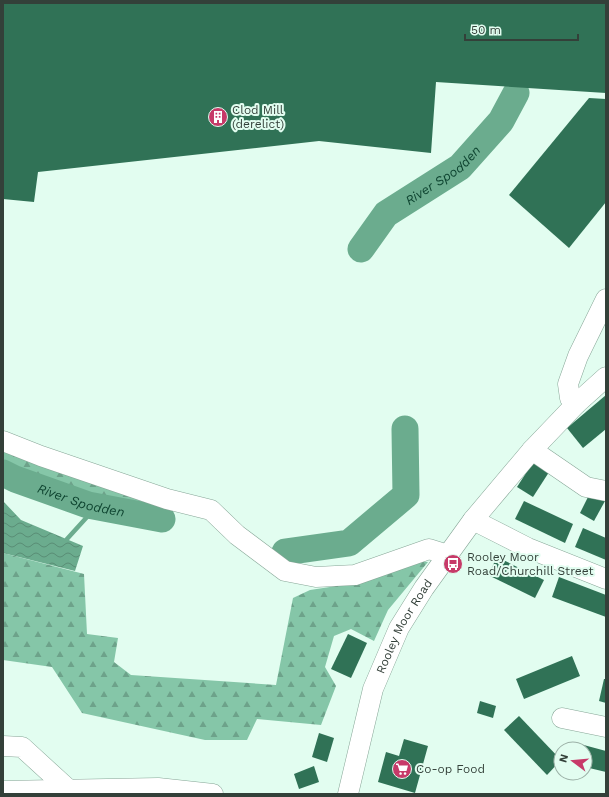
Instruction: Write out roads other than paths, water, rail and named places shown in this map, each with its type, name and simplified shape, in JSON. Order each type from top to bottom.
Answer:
[{"type":"street","points":[[576,404],[570,398],[568,384],[578,356],[606,299]]},
{"type":"street","name":"Rooley Moor Road","points":[[348,794],[373,689],[399,628],[424,588],[473,520],[532,450],[576,404],[606,377]]},
{"type":"street","points":[[3,441],[41,456],[167,500],[211,510],[237,534],[285,571],[316,577],[355,575],[429,549],[448,555]]},
{"type":"street","points":[[532,450],[586,487],[606,491]]},
{"type":"street","points":[[473,520],[528,548],[606,580]]},
{"type":"street","points":[[562,718],[606,728]]},
{"type":"street","points":[[3,746],[22,747],[69,790]]},
{"type":"street","points":[[3,791],[158,788],[213,794]]},
{"type":"water","points":[[3,501],[21,520],[83,546],[75,571],[3,553]]},
{"type":"waterway","name":"River Spodden","points":[[361,249],[386,214],[460,167],[501,121],[516,93]]},
{"type":"waterway","name":"River Spodden","points":[[285,552],[349,543],[406,495],[405,429]]},
{"type":"waterway","name":"River Spodden","points":[[3,473],[15,479],[88,505],[162,519]]},
{"type":"waterway","points":[[67,539],[97,506]]},
{"type":"place","name":"Clod Mill (derelict)","points":[[218,117]]},
{"type":"place","name":"Rooley Moor Road/Churchill Street","points":[[453,564]]},
{"type":"place","name":"Co-op Food","points":[[402,769]]}]
